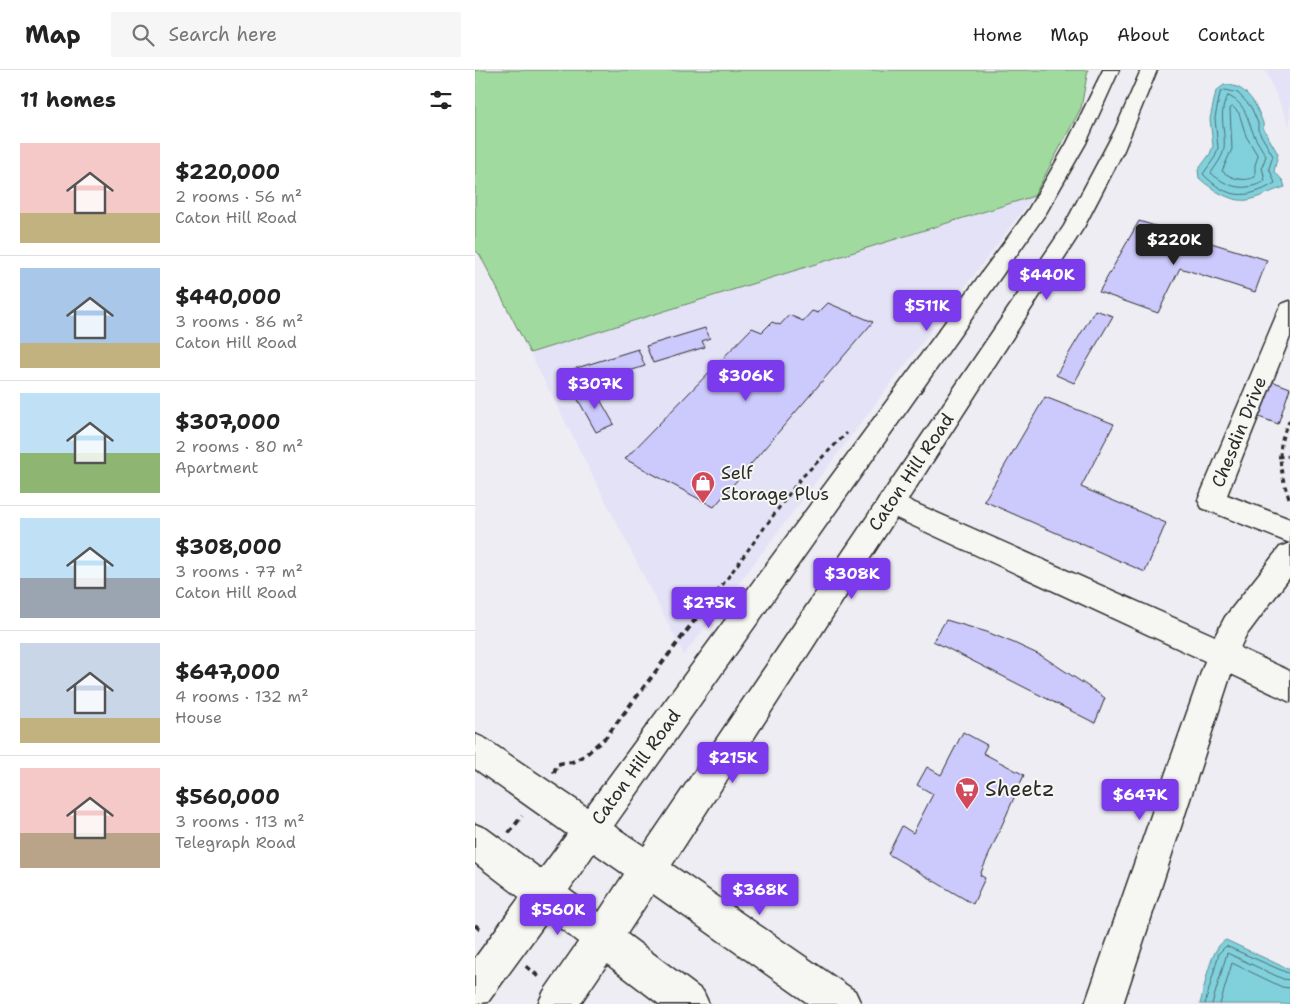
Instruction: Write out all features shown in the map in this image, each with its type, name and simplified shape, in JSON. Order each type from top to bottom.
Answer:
[{"type":"main road","name":"Caton Hill Road","points":[[475,989],[1036,213],[1075,148],[1111,70]]},
{"type":"main road","name":"Caton Hill Road","points":[[557,1004],[649,870],[1074,227],[1107,168],[1149,70]]},
{"type":"main road","name":"Chesdin Drive","points":[[1290,309],[1211,500],[1290,531]]},
{"type":"main road","points":[[890,503],[1222,654],[1290,687]]},
{"type":"main road","points":[[1104,1004],[1222,654],[1235,627],[1290,555]]},
{"type":"main road","points":[[475,750],[842,1004]]},
{"type":"main road","points":[[484,848],[690,1004]]},
{"type":"path","points":[[1290,420],[1281,436],[1278,456],[1284,485],[1290,501]]},
{"type":"path","points":[[484,848],[539,793],[554,773],[557,764],[565,764],[582,758],[606,737],[800,479],[848,432]]},
{"type":"path","points":[[1278,456],[1290,456]]},
{"type":"path","points":[[1284,485],[1290,484]]},
{"type":"shaded area","points":[[1265,70],[1290,70],[1290,126]]},
{"type":"shaded area","name":"Self Storage Plus","points":[[1034,196],[684,655],[530,353]]},
{"type":"green space","points":[[475,70],[1088,70],[1081,108],[1034,196],[530,353],[480,255],[475,250]]},
{"type":"water","points":[[1224,85],[1241,89],[1257,107],[1263,128],[1278,154],[1274,171],[1283,181],[1285,187],[1252,199],[1238,200],[1223,195],[1199,178],[1198,170],[1210,154],[1213,146],[1210,119],[1216,91]]},
{"type":"water","points":[[1226,940],[1290,970],[1290,1004],[1200,1004],[1212,959],[1220,944]]},
{"type":"building","points":[[1139,221],[1267,260],[1255,292],[1180,268],[1158,313],[1099,292]]},
{"type":"building","points":[[828,303],[873,322],[714,507],[625,459],[752,328],[762,332],[772,322],[780,325],[789,315],[803,321],[812,311],[818,313]]},
{"type":"building","points":[[1095,310],[1113,316],[1074,383],[1056,375]]},
{"type":"building","points":[[705,328],[710,338],[702,341],[705,347],[653,363],[646,346]]},
{"type":"building","points":[[638,349],[645,366],[573,389],[567,371]]},
{"type":"building","points":[[1269,380],[1290,388],[1278,424],[1256,416]]},
{"type":"building","points":[[594,389],[614,424],[596,432],[576,396]]},
{"type":"building","points":[[1045,397],[1114,424],[1081,487],[1166,523],[1145,572],[984,501]]},
{"type":"building","points":[[946,620],[987,632],[1042,656],[1105,698],[1095,723],[933,641]]},
{"type":"building","name":"Sheetz","points":[[963,732],[987,745],[983,753],[1024,775],[980,875],[985,878],[973,904],[888,854],[902,826],[913,833],[933,794],[917,785],[927,767],[941,775]]},
{"type":"place","name":"Self Storage Plus","points":[[703,504]]},
{"type":"place","name":"Sheetz","points":[[967,810]]}]
